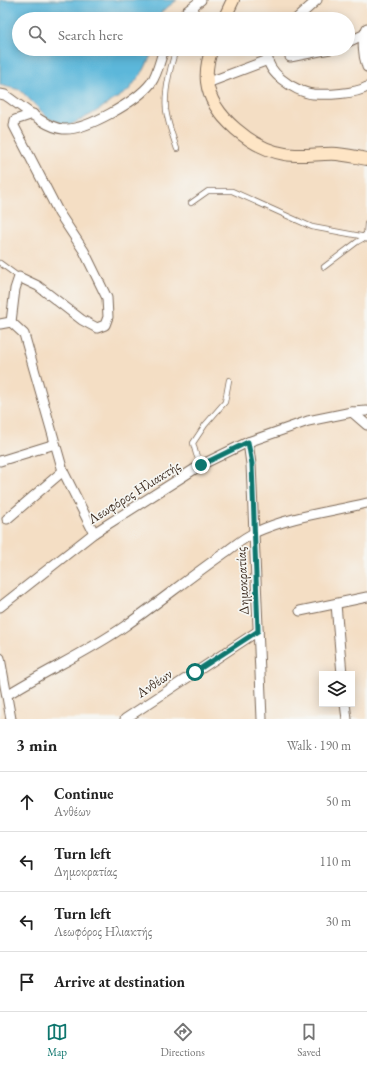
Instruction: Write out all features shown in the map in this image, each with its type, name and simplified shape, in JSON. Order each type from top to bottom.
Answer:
[{"type":"street","points":[[186,12],[201,0]]},
{"type":"street","points":[[227,12],[233,0]]},
{"type":"street","points":[[304,12],[317,0]]},
{"type":"street","points":[[355,38],[365,32]]},
{"type":"street","points":[[365,32],[364,59],[367,67]]},
{"type":"street","points":[[0,94],[5,95],[44,123],[63,129],[87,125],[118,110],[148,86],[156,75],[162,56]]},
{"type":"street","points":[[211,56],[207,83],[214,103],[232,126],[242,135],[269,150],[286,154],[337,154],[367,159]]},
{"type":"street","points":[[267,56],[272,70],[278,78],[306,93],[354,92],[367,87]]},
{"type":"street","points":[[290,57],[295,56]]},
{"type":"street","points":[[207,83],[268,60]]},
{"type":"street","points":[[10,322],[15,288],[19,277],[38,286],[82,320],[97,328],[105,325],[108,317],[107,298],[84,251],[59,213],[14,126],[15,120],[33,114]]},
{"type":"street","points":[[0,324],[10,322]]},
{"type":"street","points":[[10,322],[24,334],[63,471],[94,533]]},
{"type":"street","name":"Λεωφόρος Ηλιακτής","points":[[0,607],[94,533],[201,465],[248,442],[308,421],[352,412],[367,411]]},
{"type":"street","points":[[352,412],[367,425]]},
{"type":"street","name":"Δημοκρατίας","points":[[248,442],[252,464],[262,719]]},
{"type":"street","points":[[0,461],[55,444]]},
{"type":"street","points":[[7,519],[63,471]]},
{"type":"street","points":[[7,695],[123,627],[210,563],[254,533],[281,521],[367,503]]},
{"type":"street","points":[[300,611],[367,597]]},
{"type":"street","points":[[336,604],[342,671]]},
{"type":"street","name":"Ανθέων","points":[[125,719],[258,631]]},
{"type":"street","points":[[0,658],[12,719]]},
{"type":"street","points":[[345,707],[347,719]]},
{"type":"lane","points":[[193,12],[201,0]]},
{"type":"lane","points":[[174,56],[167,86],[166,109],[170,129],[177,149]]},
{"type":"lane","points":[[191,203],[208,191],[232,190],[312,227],[367,237]]},
{"type":"lane","points":[[367,224],[367,237]]},
{"type":"lane","points":[[324,267],[357,242],[367,237]]},
{"type":"lane","points":[[0,264],[19,277]]},
{"type":"lane","points":[[201,465],[193,443],[205,425],[225,402],[229,380]]},
{"type":"water","points":[[0,0],[177,0],[161,12],[12,12],[12,56],[151,56],[144,70],[128,91],[92,114],[68,126],[48,118],[20,90],[0,85]]},
{"type":"route","points":[[195,672],[258,631],[252,464],[248,442],[201,465]]}]
